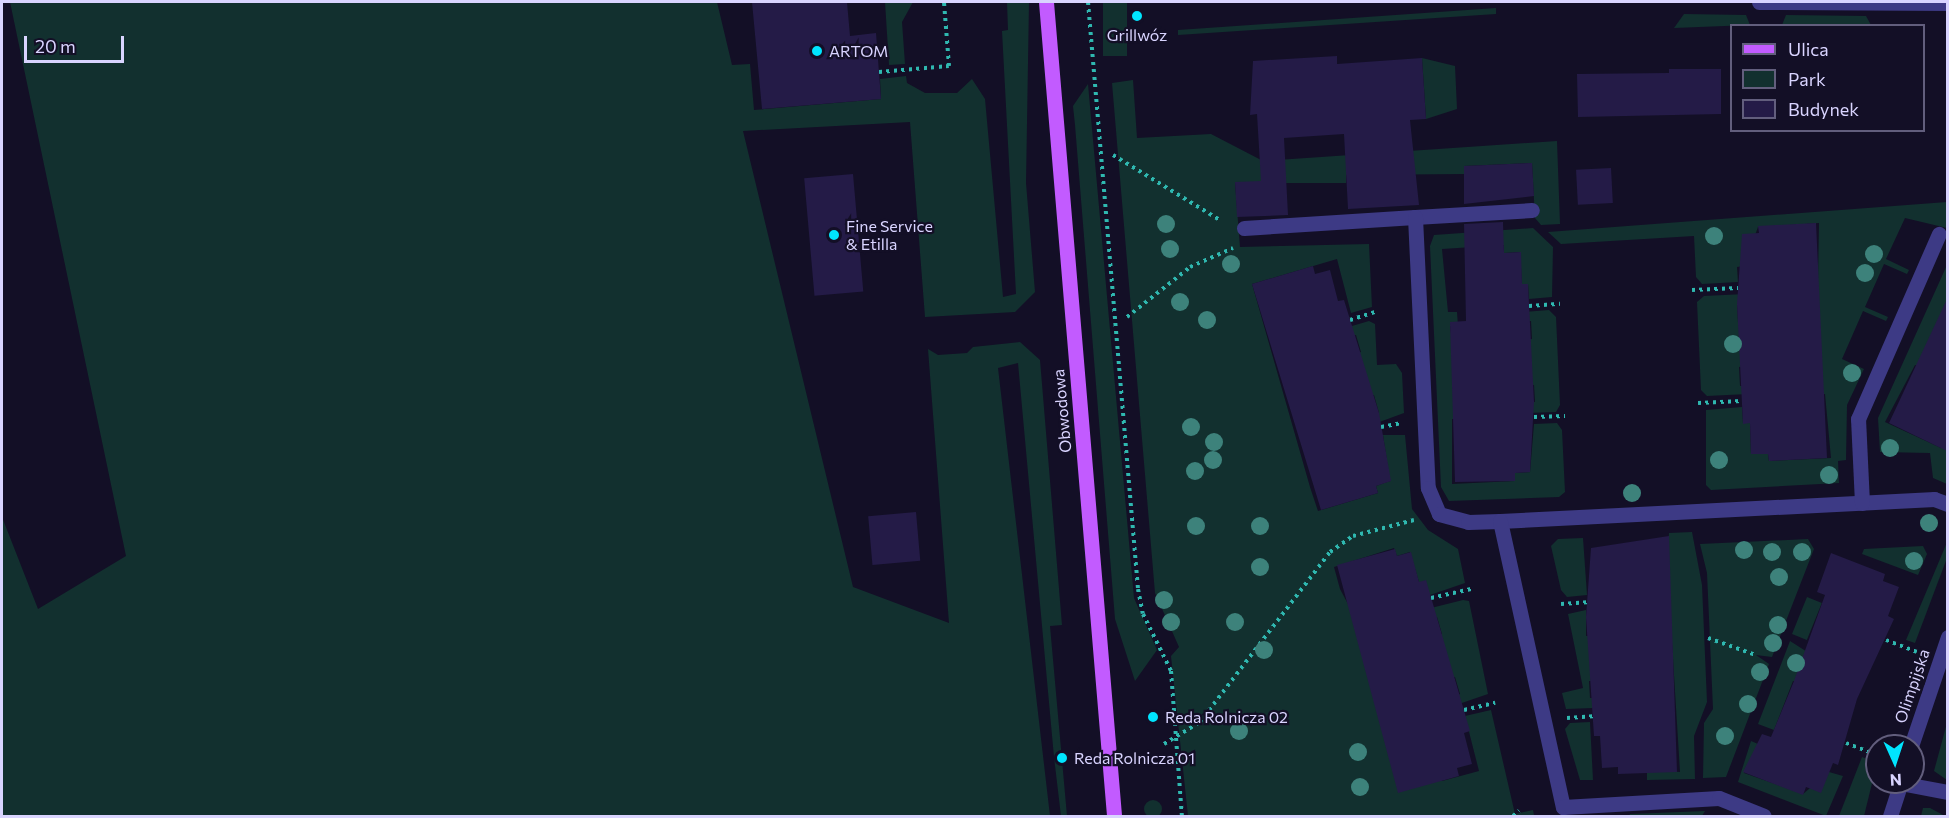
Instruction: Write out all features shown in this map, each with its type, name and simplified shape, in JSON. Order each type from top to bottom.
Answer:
[{"type":"main road","name":"Obwodowa","points":[[1046,2],[1114,816]]},
{"type":"street","points":[[1759,2],[1947,3]]},
{"type":"street","points":[[1243,236],[1415,217],[1533,210]]},
{"type":"street","points":[[1415,217],[1428,488],[1439,514],[1468,522],[1934,499],[1947,504]]},
{"type":"street","points":[[1862,503],[1858,419],[1939,234]]},
{"type":"street","points":[[1500,521],[1563,807]]},
{"type":"street","name":"Olimpijska","points":[[1915,734],[1947,637]]},
{"type":"street","points":[[1925,787],[1947,792]]},
{"type":"street","points":[[1890,816],[1896,794]]},
{"type":"street","points":[[1563,807],[1719,798],[1764,816]]},
{"type":"street","points":[[1563,807],[1583,816]]},
{"type":"path","points":[[879,72],[949,66],[944,2]]},
{"type":"path","points":[[1088,2],[1138,589],[1143,614],[1171,671],[1182,816]]},
{"type":"path","points":[[1113,155],[1243,236],[1190,267],[1127,317]]},
{"type":"path","points":[[1692,290],[1738,288]]},
{"type":"path","points":[[1529,306],[1560,304]]},
{"type":"path","points":[[1350,320],[1378,311]]},
{"type":"path","points":[[1698,403],[1742,401]]},
{"type":"path","points":[[1534,417],[1565,416]]},
{"type":"path","points":[[1381,427],[1408,421]]},
{"type":"path","points":[[1164,744],[1200,722],[1330,552],[1353,536],[1421,518]]},
{"type":"path","points":[[1431,598],[1470,589]]},
{"type":"path","points":[[1561,604],[1587,602]]},
{"type":"path","points":[[1708,638],[1756,655]]},
{"type":"path","points":[[1886,640],[1923,655]]},
{"type":"path","points":[[1464,710],[1495,703]]},
{"type":"path","points":[[1559,718],[1593,716]]},
{"type":"path","points":[[1846,743],[1865,750]]},
{"type":"path","points":[[1513,816],[1519,811]]},
{"type":"green space","points":[[10,2],[717,2],[732,65],[750,64],[754,110],[881,99],[880,79],[906,76],[907,83],[925,93],[957,93],[972,79],[985,99],[1003,297],[1016,294],[1002,31],[1008,30],[1007,2],[1029,2],[1026,183],[1035,292],[1015,312],[925,317],[910,122],[743,131],[853,587],[949,623],[928,349],[938,355],[967,353],[973,347],[1020,342],[1040,360],[1062,625],[1050,626],[1067,816],[1061,816],[1054,757],[1018,363],[998,368],[1050,816],[2,816],[2,517],[38,609],[126,556]]},
{"type":"green space","points":[[885,2],[913,2],[902,22],[905,64],[889,65]]},
{"type":"green space","points":[[1103,2],[1127,2],[1127,56],[1103,56]]},
{"type":"green space","points":[[1496,8],[1496,14],[1178,35],[1178,30]]},
{"type":"green space","points":[[1684,14],[1746,15],[1750,24],[1730,24],[1674,28]]},
{"type":"green space","points":[[1786,15],[1866,16],[1870,24],[1782,24]]},
{"type":"green space","points":[[1422,58],[1455,66],[1457,109],[1426,119]]},
{"type":"green space","points":[[1133,80],[1137,138],[1211,134],[1263,161],[1557,141],[1560,224],[1541,225],[1535,218],[1532,163],[1464,166],[1464,174],[1346,175],[1346,183],[1235,183],[1240,247],[1369,244],[1372,307],[1351,313],[1337,259],[1252,284],[1310,487],[1318,511],[1378,493],[1376,486],[1390,481],[1383,435],[1405,435],[1412,509],[1428,530],[1458,549],[1465,583],[1430,595],[1419,582],[1410,552],[1397,556],[1394,548],[1334,567],[1340,589],[1442,781],[1479,771],[1465,716],[1491,710],[1515,814],[1533,810],[1534,815],[1188,816],[1171,656],[1179,647],[1155,593],[1112,83]]},
{"type":"green space","points":[[1088,84],[1134,598],[1157,650],[1135,681],[1115,619],[1073,106]]},
{"type":"green space","points":[[1947,202],[1947,228],[1905,218],[1886,259],[1909,270],[1907,274],[1884,264],[1865,307],[1888,317],[1886,321],[1863,311],[1842,359],[1864,369],[1847,405],[1846,460],[1838,461],[1839,483],[1711,490],[1706,485],[1706,410],[1742,407],[1743,423],[1750,423],[1751,454],[1768,454],[1769,461],[1831,458],[1825,394],[1816,394],[1819,223],[1758,227],[1744,266],[1737,267],[1738,282],[1702,284],[1696,277],[1694,236],[1561,244],[1548,232]]},
{"type":"green space","points":[[1533,228],[1553,247],[1552,297],[1529,299],[1528,284],[1522,284],[1520,252],[1504,253],[1504,245],[1442,249],[1448,312],[1457,312],[1458,326],[1450,326],[1462,419],[1452,419],[1452,484],[1515,481],[1515,473],[1530,472],[1534,424],[1557,423],[1562,430],[1565,492],[1559,497],[1449,501],[1441,487],[1430,246],[1434,235]]},
{"type":"green space","points":[[1947,265],[1947,337],[1933,330],[1924,369],[1915,365],[1885,422],[1941,448],[1947,442],[1947,484],[1933,478],[1930,453],[1880,452],[1878,418]]},
{"type":"green space","points":[[1745,294],[1737,304],[1738,322],[1745,322],[1746,366],[1739,367],[1740,386],[1748,386],[1748,394],[1707,396],[1701,390],[1697,302],[1704,296]]},
{"type":"green space","points":[[1549,310],[1556,317],[1560,405],[1556,412],[1527,413],[1527,402],[1535,402],[1534,385],[1527,385],[1525,340],[1532,339],[1531,321],[1524,321],[1523,312]]},
{"type":"green space","points":[[1369,321],[1375,324],[1377,365],[1396,364],[1402,373],[1404,413],[1374,424],[1379,413],[1374,395],[1367,397],[1354,354],[1361,352],[1356,335],[1349,337],[1352,326]]},
{"type":"green space","points":[[1692,532],[1702,585],[1707,702],[1694,736],[1695,779],[1647,780],[1647,770],[1680,772],[1667,562],[1669,533]]},
{"type":"green space","points":[[1583,538],[1587,595],[1567,597],[1561,590],[1551,546],[1558,539]]},
{"type":"green space","points":[[1808,539],[1814,549],[1772,657],[1756,655],[1769,664],[1726,777],[1703,778],[1704,723],[1713,709],[1707,573],[1700,544]]},
{"type":"green space","points":[[1948,540],[1947,558],[1915,643],[1906,640]]},
{"type":"green space","points":[[1923,546],[1927,554],[1918,575],[1862,554],[1864,549]]},
{"type":"green space","points":[[1807,597],[1822,603],[1807,640],[1792,634]]},
{"type":"green space","points":[[1463,600],[1469,601],[1488,694],[1456,705],[1454,697],[1460,694],[1455,677],[1447,679],[1435,637],[1442,634],[1437,617],[1430,619],[1427,609]]},
{"type":"green space","points":[[1586,610],[1586,636],[1595,636],[1597,681],[1589,681],[1590,698],[1598,698],[1593,708],[1566,709],[1562,693],[1583,688],[1568,614]]},
{"type":"green space","points":[[1790,641],[1812,655],[1802,683],[1793,681],[1774,730],[1758,724]]},
{"type":"green space","points":[[1590,722],[1593,780],[1580,780],[1565,729],[1570,723]]},
{"type":"green space","points":[[1947,723],[1947,780],[1934,771]]},
{"type":"green space","points":[[1751,741],[1758,744],[1744,773],[1803,794],[1829,772],[1843,776],[1826,816],[1738,782]]},
{"type":"green space","points":[[1862,757],[1865,758],[1865,794],[1869,794],[1864,816],[1839,816]]},
{"type":"green space","points":[[1149,800],[1157,800],[1162,805],[1160,816],[1149,818],[1144,813],[1144,805]]},
{"type":"green space","points":[[1923,808],[1930,808],[1945,816],[1921,816]]},
{"type":"green space","points":[[1705,811],[1702,816],[1629,816],[1630,814]]},
{"type":"building","name":"ARTOM","points":[[752,2],[847,2],[850,36],[876,33],[881,99],[762,109]]},
{"type":"building","points":[[1337,56],[1337,64],[1422,58],[1426,119],[1410,120],[1419,205],[1348,209],[1344,134],[1284,138],[1288,215],[1237,217],[1235,182],[1261,181],[1257,114],[1250,115],[1253,61]]},
{"type":"building","points":[[1669,69],[1721,69],[1721,114],[1578,117],[1577,74],[1669,73]]},
{"type":"building","points":[[1532,163],[1534,196],[1464,204],[1464,166]]},
{"type":"building","points":[[1611,168],[1613,203],[1578,205],[1576,170]]},
{"type":"building","name":"Fine Service & Etilla","points":[[853,174],[863,292],[814,296],[804,178]]},
{"type":"building","points":[[1503,222],[1504,253],[1521,252],[1522,284],[1528,284],[1534,402],[1530,472],[1515,473],[1515,481],[1455,482],[1450,322],[1466,321],[1464,224]]},
{"type":"building","points":[[1816,223],[1827,458],[1769,461],[1768,454],[1751,454],[1750,423],[1743,424],[1737,304],[1742,234],[1759,233],[1758,226]]},
{"type":"building","points":[[1313,266],[1315,274],[1330,270],[1338,301],[1344,300],[1379,413],[1391,481],[1376,486],[1378,493],[1321,510],[1252,284]]},
{"type":"building","points":[[1947,299],[1947,451],[1889,423]]},
{"type":"building","points":[[916,512],[920,561],[872,565],[868,516]]},
{"type":"building","points":[[1669,536],[1677,772],[1618,774],[1618,767],[1602,768],[1600,736],[1594,736],[1586,617],[1591,548]]},
{"type":"building","points":[[1395,549],[1397,556],[1411,552],[1419,582],[1426,580],[1470,731],[1464,733],[1472,764],[1457,768],[1459,776],[1398,793],[1337,565]]},
{"type":"building","points":[[1831,553],[1885,574],[1883,581],[1899,587],[1888,616],[1894,619],[1857,699],[1838,765],[1833,763],[1821,793],[1806,787],[1803,795],[1743,772],[1762,734],[1771,737],[1794,681],[1825,595],[1817,592]]},
{"type":"place","name":"Grillwóz","points":[[1137,16]]},
{"type":"place","name":"ARTOM","points":[[817,51]]},
{"type":"place","name":"Fine Service & Etilla","points":[[834,235]]},
{"type":"place","name":"Reda Rolnicza 02","points":[[1153,717]]},
{"type":"place","name":"Reda Rolnicza 01","points":[[1062,758]]}]
